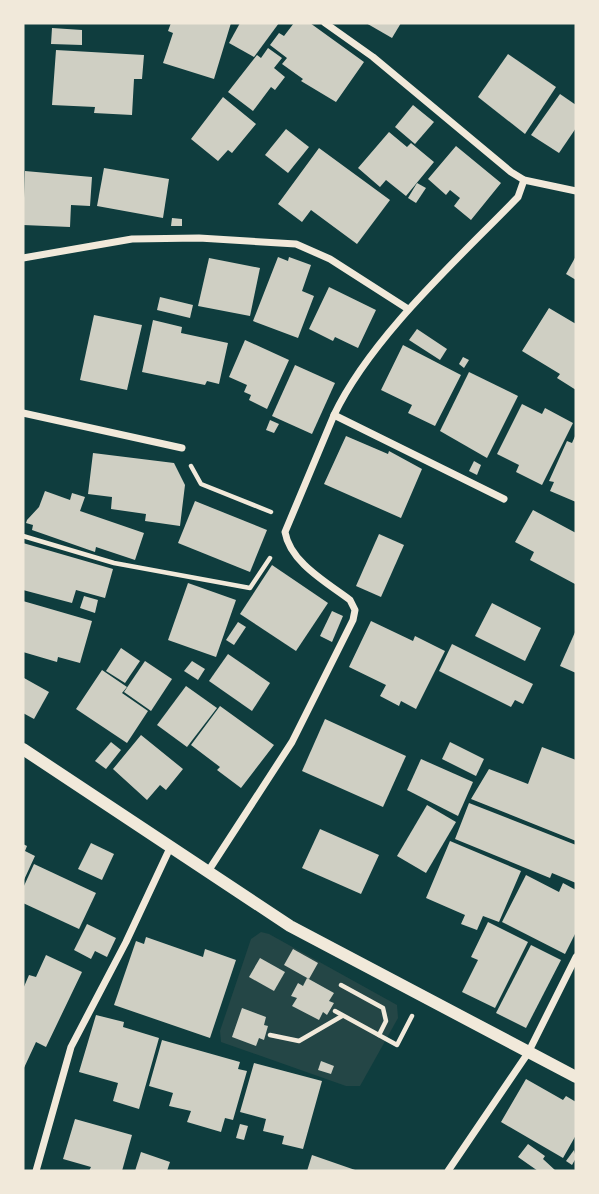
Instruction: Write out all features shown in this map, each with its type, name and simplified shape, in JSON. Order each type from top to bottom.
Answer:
[{"type":"street","points":[[326,23],[373,57],[524,180],[576,191]]},
{"type":"street","points":[[207,873],[292,742],[353,620],[355,610],[350,600],[294,555],[287,545],[285,532],[288,519],[334,415],[343,396],[408,309],[518,197],[524,180]]},
{"type":"street","points":[[23,258],[145,238],[199,238],[296,244],[330,259],[408,309]]},
{"type":"street","points":[[23,413],[182,448]]},
{"type":"street","points":[[334,415],[505,499]]},
{"type":"street","points":[[23,749],[290,926],[576,1077]]},
{"type":"street","points":[[36,1171],[71,1047],[126,942],[170,848]]},
{"type":"street","points":[[448,1171],[528,1053],[576,957]]},
{"type":"path","points":[[182,448],[201,484],[288,519]]},
{"type":"path","points":[[23,536],[114,563],[250,588],[275,551],[287,545]]},
{"type":"path","points":[[331,980],[383,1008],[386,1021],[379,1035]]},
{"type":"path","points":[[335,1012],[397,1045],[423,997]]},
{"type":"path","points":[[270,1035],[299,1041],[342,1015]]},
{"type":"shaded area","points":[[261,932],[397,1005],[398,1018],[360,1086],[346,1086],[221,1042],[220,1031],[251,939]]},
{"type":"building","points":[[171,23],[231,23],[214,79],[163,63],[173,33],[168,31]]},
{"type":"building","points":[[240,23],[279,23],[254,57],[229,43]]},
{"type":"building","points":[[294,23],[310,23],[364,62],[336,102],[301,81],[303,79],[282,64],[287,58],[270,45],[279,33],[284,36]]},
{"type":"building","points":[[366,23],[401,23],[392,38]]},
{"type":"building","points":[[52,28],[82,30],[82,45],[51,44]]},
{"type":"building","points":[[268,48],[282,58],[274,68],[285,77],[275,90],[271,87],[253,111],[228,92],[257,55],[261,58]]},
{"type":"building","points":[[56,50],[144,55],[142,79],[134,79],[132,115],[94,113],[95,107],[52,105]]},
{"type":"building","points":[[508,54],[556,87],[525,134],[478,97]]},
{"type":"building","points":[[560,94],[576,105],[576,128],[559,153],[531,135]]},
{"type":"building","points":[[223,97],[256,124],[232,153],[228,150],[218,161],[191,139]]},
{"type":"building","points":[[413,105],[434,122],[415,144],[395,127]]},
{"type":"building","points":[[286,129],[309,147],[288,173],[265,155]]},
{"type":"building","points":[[389,132],[407,147],[411,143],[434,162],[406,196],[386,180],[380,187],[358,168]]},
{"type":"building","points":[[456,146],[501,183],[471,220],[454,206],[460,198],[450,190],[446,195],[428,179]]},
{"type":"building","points":[[319,148],[390,200],[357,244],[311,210],[302,222],[278,204]]},
{"type":"building","points":[[104,168],[169,179],[163,218],[97,206]]},
{"type":"building","points":[[25,171],[92,177],[90,206],[71,205],[70,227],[23,225]]},
{"type":"building","points":[[417,183],[426,188],[416,203],[408,198]]},
{"type":"building","points":[[172,218],[182,219],[182,226],[171,226]]},
{"type":"building","points":[[576,256],[576,280],[566,274]]},
{"type":"building","points":[[278,257],[288,261],[289,257],[311,265],[302,291],[314,296],[298,338],[253,321]]},
{"type":"building","points":[[209,258],[260,268],[250,316],[198,306]]},
{"type":"building","points":[[329,287],[376,310],[358,348],[335,337],[333,341],[309,329]]},
{"type":"building","points":[[160,297],[193,305],[190,318],[157,310]]},
{"type":"building","points":[[549,308],[576,324],[576,390],[557,378],[560,374],[522,351]]},
{"type":"building","points":[[94,315],[142,325],[127,390],[80,380]]},
{"type":"building","points":[[153,320],[182,327],[181,333],[228,343],[219,384],[207,381],[205,385],[142,372]]},
{"type":"building","points":[[417,329],[447,349],[440,360],[409,340]]},
{"type":"building","points":[[245,340],[289,360],[267,409],[249,400],[251,395],[244,392],[247,385],[229,377]]},
{"type":"building","points":[[403,345],[461,375],[435,426],[408,413],[412,405],[381,390]]},
{"type":"building","points":[[463,357],[469,360],[464,368],[459,364]]},
{"type":"building","points":[[295,365],[335,383],[312,434],[272,416]]},
{"type":"building","points":[[469,372],[518,396],[487,458],[440,431]]},
{"type":"building","points":[[522,404],[542,414],[545,408],[573,423],[542,485],[516,472],[519,465],[497,454]]},
{"type":"building","points":[[270,420],[279,424],[274,433],[266,430]]},
{"type":"building","points":[[576,434],[576,502],[550,491],[554,482],[549,481],[567,441],[572,443]]},
{"type":"building","points":[[346,436],[388,454],[389,451],[422,469],[401,518],[324,484]]},
{"type":"building","points":[[93,453],[174,463],[185,485],[180,526],[145,521],[146,514],[111,509],[112,497],[88,494]]},
{"type":"building","points":[[474,461],[481,465],[477,475],[469,471]]},
{"type":"building","points":[[45,491],[70,500],[72,493],[85,497],[80,511],[144,533],[135,560],[96,547],[95,552],[32,530],[33,525],[26,523],[27,520],[39,507]]},
{"type":"building","points":[[195,501],[267,530],[250,572],[178,543]]},
{"type":"building","points":[[533,510],[576,533],[575,584],[530,560],[534,552],[515,542]]},
{"type":"building","points":[[379,534],[404,545],[381,597],[356,586]]},
{"type":"building","points":[[23,543],[113,569],[105,598],[76,590],[72,603],[23,590]]},
{"type":"building","points":[[272,565],[328,603],[296,651],[240,614]]},
{"type":"building","points":[[188,583],[236,600],[216,657],[168,640]]},
{"type":"building","points":[[84,596],[98,600],[95,613],[80,608]]},
{"type":"building","points":[[23,601],[92,621],[80,663],[58,657],[57,662],[23,652]]},
{"type":"building","points":[[492,603],[541,628],[525,661],[475,636]]},
{"type":"building","points":[[332,611],[343,616],[332,642],[320,636]]},
{"type":"building","points":[[371,621],[413,641],[415,636],[445,651],[416,709],[401,701],[399,706],[380,696],[386,685],[349,667]]},
{"type":"building","points":[[238,622],[246,627],[234,645],[226,640]]},
{"type":"building","points":[[576,630],[576,673],[560,666]]},
{"type":"building","points":[[452,644],[533,684],[523,704],[515,700],[511,707],[439,671]]},
{"type":"building","points":[[121,648],[140,661],[125,683],[106,671]]},
{"type":"building","points":[[228,654],[270,683],[252,711],[209,681]]},
{"type":"building","points":[[145,661],[172,679],[151,711],[124,692]]},
{"type":"building","points":[[192,661],[205,669],[198,680],[184,671]]},
{"type":"building","points":[[102,670],[127,687],[122,693],[148,711],[127,743],[76,709]]},
{"type":"building","points":[[24,678],[49,692],[34,719],[23,713]]},
{"type":"building","points":[[186,686],[217,708],[187,747],[157,725]]},
{"type":"building","points":[[220,706],[274,745],[241,788],[217,770],[220,767],[191,745]]},
{"type":"building","points":[[325,719],[406,756],[383,807],[302,771]]},
{"type":"building","points":[[141,735],[183,769],[166,790],[160,785],[147,800],[113,769]]},
{"type":"building","points":[[111,742],[121,750],[106,769],[95,761]]},
{"type":"building","points":[[450,742],[484,759],[476,776],[442,759]]},
{"type":"building","points":[[542,747],[576,760],[576,841],[471,799],[489,769],[528,784]]},
{"type":"building","points":[[421,759],[473,782],[458,816],[407,790]]},
{"type":"building","points":[[469,803],[576,845],[576,883],[552,873],[550,878],[455,839]]},
{"type":"building","points":[[427,805],[456,822],[426,873],[397,856]]},
{"type":"building","points":[[320,829],[379,855],[361,894],[302,868]]},
{"type":"building","points":[[450,841],[521,871],[499,922],[483,916],[477,930],[461,924],[465,915],[426,898]]},
{"type":"building","points":[[91,843],[114,854],[102,880],[78,869]]},
{"type":"building","points":[[23,844],[27,846],[25,851],[35,856],[23,882]]},
{"type":"building","points":[[34,864],[96,893],[79,929],[23,903],[23,888]]},
{"type":"building","points":[[526,875],[559,892],[563,883],[576,890],[576,932],[565,954],[502,922]]},
{"type":"building","points":[[488,922],[528,942],[495,1008],[462,992],[478,960],[471,957]]},
{"type":"building","points":[[87,924],[116,938],[107,957],[95,951],[91,959],[74,950]]},
{"type":"building","points":[[146,937],[203,957],[205,949],[236,960],[210,1038],[114,1005],[136,941],[144,944]]},
{"type":"building","points":[[531,945],[561,960],[526,1028],[496,1013]]},
{"type":"building","points":[[293,949],[318,963],[309,979],[284,965]]},
{"type":"building","points":[[46,955],[82,972],[46,1047],[36,1042],[23,1070],[23,989],[29,975],[36,977]]},
{"type":"building","points":[[260,958],[285,972],[274,991],[249,977]]},
{"type":"building","points":[[307,978],[334,993],[329,1001],[334,1003],[327,1015],[323,1012],[319,1020],[292,1006],[297,998],[291,996],[298,983],[303,986]]},
{"type":"building","points":[[242,1008],[266,1017],[264,1025],[268,1026],[264,1040],[259,1038],[256,1046],[232,1037]]},
{"type":"building","points":[[96,1015],[124,1022],[123,1027],[159,1038],[139,1109],[113,1101],[118,1083],[79,1072]]},
{"type":"building","points":[[162,1040],[240,1062],[238,1069],[247,1071],[233,1120],[225,1118],[221,1132],[187,1122],[191,1111],[169,1106],[173,1093],[149,1086]]},
{"type":"building","points":[[321,1061],[334,1066],[331,1074],[318,1070]]},
{"type":"building","points":[[254,1063],[322,1081],[303,1149],[282,1144],[284,1136],[263,1131],[266,1119],[240,1112]]},
{"type":"building","points":[[526,1079],[563,1100],[566,1096],[576,1102],[576,1135],[563,1158],[501,1122]]},
{"type":"building","points":[[75,1119],[132,1135],[122,1171],[89,1171],[91,1167],[63,1159]]},
{"type":"building","points":[[240,1124],[248,1126],[244,1140],[236,1138]]},
{"type":"building","points":[[528,1144],[545,1156],[543,1159],[556,1171],[538,1171],[518,1157]]},
{"type":"building","points":[[574,1150],[576,1158],[572,1165],[566,1161]]},
{"type":"building","points":[[141,1152],[170,1162],[167,1171],[135,1171]]},
{"type":"building","points":[[312,1155],[358,1171],[307,1171]]}]
